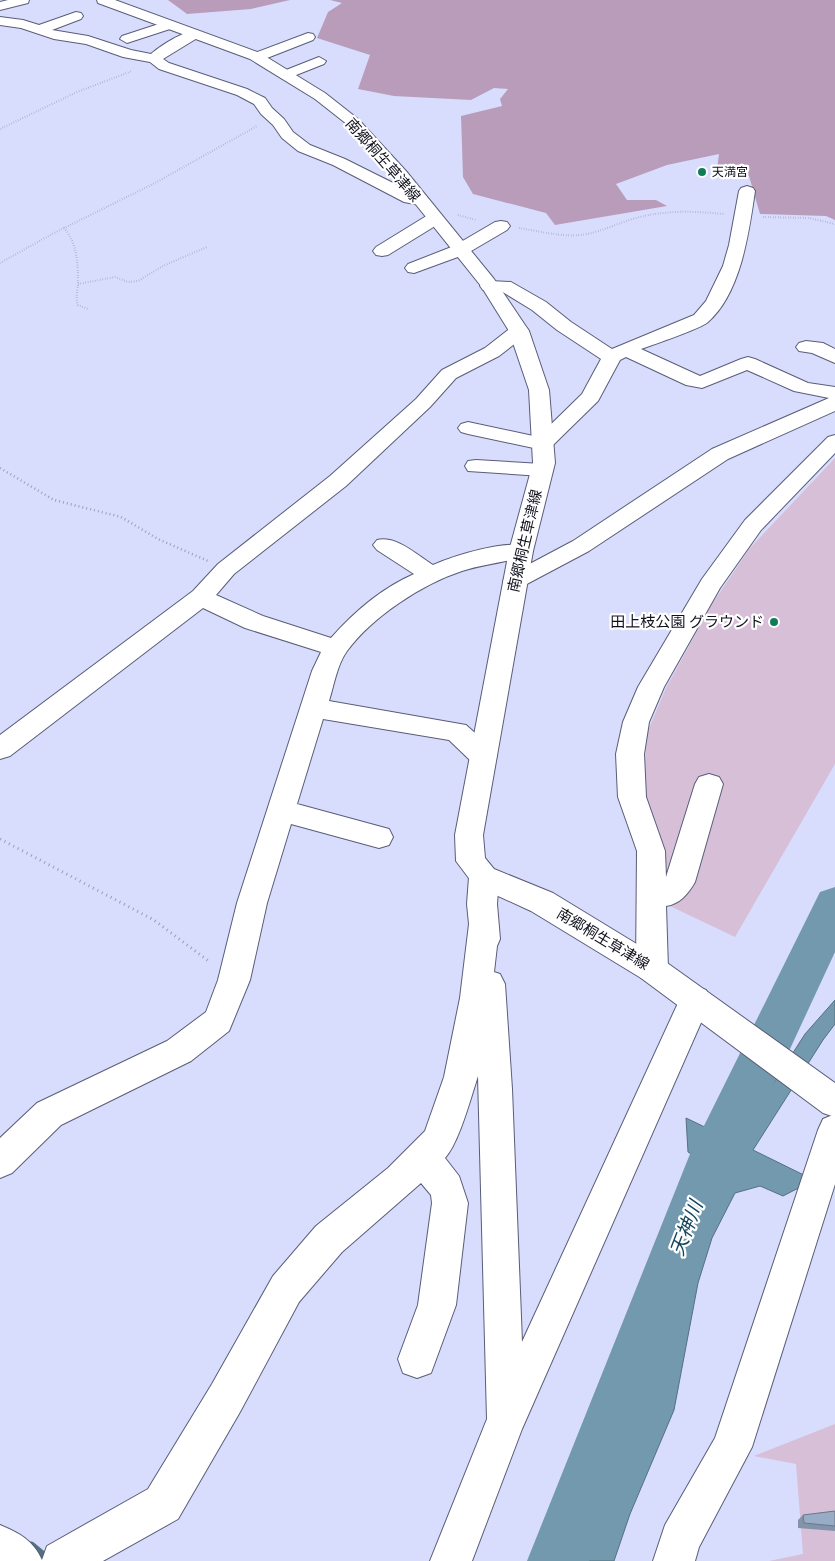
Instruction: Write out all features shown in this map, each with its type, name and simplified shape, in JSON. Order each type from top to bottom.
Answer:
[{"type":"street","points":[[0,6],[23,0]]},
{"type":"street","name":"南郷桐生草津線","points":[[111,2],[257,57],[320,96],[353,122],[400,174],[489,286],[519,331],[539,390],[544,463],[515,581],[469,835],[471,861],[484,877],[542,902],[652,969],[835,1102]]},
{"type":"street","points":[[39,30],[76,16]]},
{"type":"street","points":[[0,21],[23,24],[54,35],[88,40],[128,54],[154,59],[164,66],[248,95],[260,101],[272,117],[279,122],[287,135],[304,148],[339,162],[410,198],[427,209],[382,250]]},
{"type":"street","points":[[126,39],[168,25]]},
{"type":"street","points":[[154,59],[163,51],[194,34]]},
{"type":"street","points":[[257,57],[308,37]]},
{"type":"street","points":[[286,75],[319,61]]},
{"type":"street","points":[[468,428],[543,444],[591,397],[618,353],[701,319],[714,303],[732,266],[738,245],[747,191]]},
{"type":"street","points":[[414,268],[460,250],[501,226]]},
{"type":"street","points":[[489,286],[505,286],[539,306],[564,326],[618,353],[693,381],[702,382],[748,363],[789,383],[824,393],[835,393]]},
{"type":"street","points":[[0,749],[201,597],[226,569],[338,481],[423,403],[448,374],[492,352],[519,331]]},
{"type":"street","points":[[806,347],[816,347],[835,357]]},
{"type":"street","points":[[515,581],[581,546],[720,454],[835,403]]},
{"type":"street","points":[[652,969],[653,892],[651,851],[632,797],[630,754],[640,713],[651,686],[710,585],[753,525],[835,441]]},
{"type":"street","points":[[476,466],[542,470]]},
{"type":"street","points":[[385,545],[432,575]]},
{"type":"street","points":[[0,1161],[49,1114],[179,1051],[218,1021],[234,980],[252,903],[281,810],[325,671],[336,648],[358,623],[407,586],[452,566],[493,555],[521,551]]},
{"type":"street","points":[[201,597],[254,622],[336,648]]},
{"type":"street","points":[[314,708],[457,732],[483,756]]},
{"type":"street","points":[[653,892],[668,894],[680,882],[709,784]]},
{"type":"street","points":[[281,810],[379,837]]},
{"type":"street","points":[[484,877],[482,904],[489,981],[495,1089],[505,1423]]},
{"type":"street","points":[[62,1561],[163,1504],[226,1398],[286,1289],[329,1239],[400,1180],[438,1141],[461,1077],[476,998],[484,922]]},
{"type":"street","points":[[451,1561],[505,1423],[700,1003]]},
{"type":"street","points":[[674,1561],[680,1540],[732,1447],[835,1130]]},
{"type":"street","points":[[417,1360],[437,1305],[450,1203],[447,1188],[422,1157]]},
{"type":"street","points":[[0,1546],[21,1561]]},
{"type":"path","points":[[0,129],[77,92],[140,67],[154,59]]},
{"type":"path","points":[[0,263],[64,228],[155,183],[272,117]]},
{"type":"path","points":[[427,209],[501,226],[568,234],[588,234],[644,216],[675,211],[699,211],[742,217],[809,218],[835,224]]},
{"type":"path","points":[[64,228],[71,234],[78,284],[75,299],[78,305],[88,309]]},
{"type":"path","points":[[78,284],[115,277],[128,282],[138,281],[163,266],[207,247]]},
{"type":"path","points":[[0,468],[54,500],[120,517],[158,539],[226,569]]},
{"type":"path","points":[[0,839],[154,920],[234,980]]},
{"type":"shaded area","points":[[168,0],[290,0],[251,9],[187,14]]},
{"type":"shaded area","points":[[330,0],[835,0],[835,220],[826,216],[760,214],[749,176],[717,169],[719,154],[667,165],[616,184],[627,200],[656,200],[667,206],[555,225],[546,213],[473,194],[463,177],[461,116],[502,106],[500,99],[508,89],[494,88],[471,100],[394,96],[358,89],[370,55],[317,38],[328,12],[342,3]]},
{"type":"shaded area","points":[[835,458],[835,764],[735,937],[670,906],[665,849],[643,794],[647,733],[666,688],[712,604],[750,548]]},
{"type":"shaded area","points":[[835,1424],[835,1561],[769,1561],[803,1554],[796,1464],[754,1456]]},
{"type":"water","points":[[835,1000],[835,1024],[753,1150],[814,1180],[783,1196],[760,1186],[735,1193],[712,1238],[698,1283],[674,1410],[630,1514],[614,1561],[544,1561],[560,1520],[586,1530],[637,1427],[668,1305],[695,1251],[719,1171],[688,1152],[686,1118],[736,1142],[805,1034]]},
{"type":"building","points":[[835,1511],[835,1526],[804,1523],[803,1515]]},
{"type":"waterway","name":"天神川","points":[[558,1561],[708,1171],[835,905]]},
{"type":"waterway","points":[[31,1546],[49,1561]]},
{"type":"place","name":"天満宮","points":[[702,172]]},
{"type":"place","name":"田上枝公園 グラウンド","points":[[774,622]]}]
